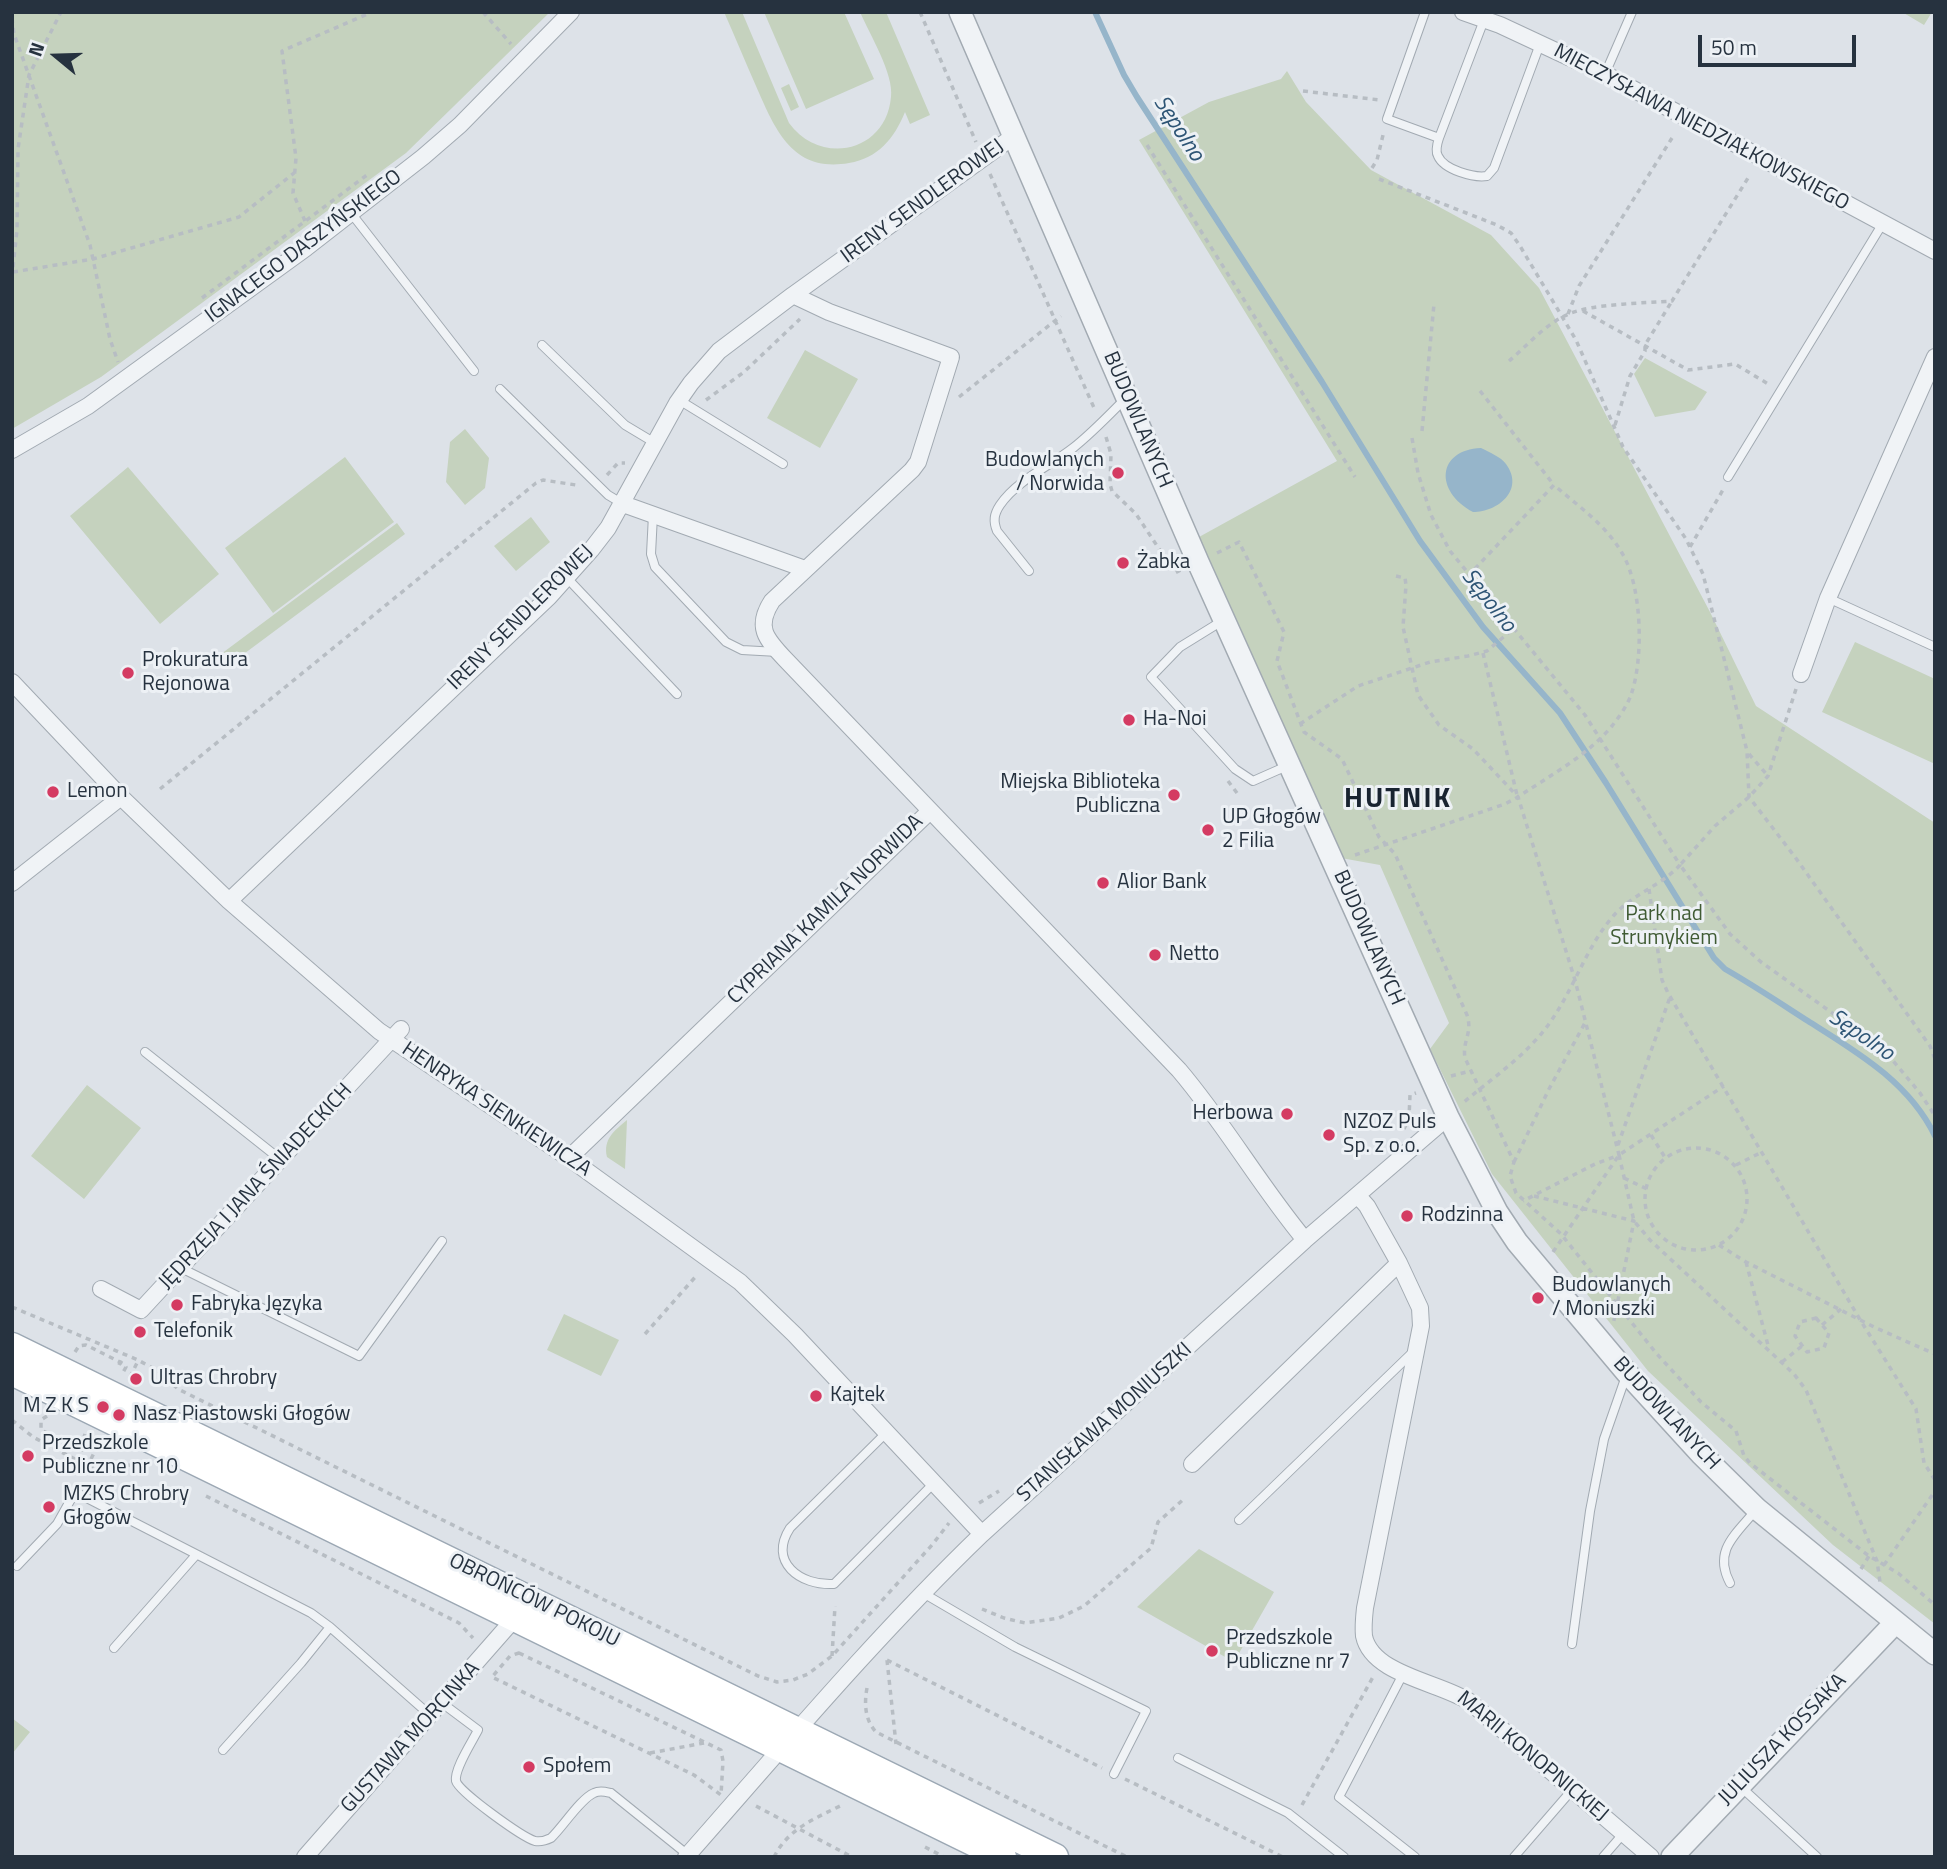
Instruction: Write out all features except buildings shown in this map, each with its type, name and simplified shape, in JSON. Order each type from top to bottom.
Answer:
[{"type":"main road","name":"OBROŃCÓW POKOJU","points":[[12,1346],[789,1740],[1003,1857]]},
{"type":"main road","name":"OBROŃCÓW POKOJU","points":[[12,1372],[515,1618],[1055,1857]]},
{"type":"street","name":"IGNACEGO DASZYŃSKIEGO","points":[[12,450],[88,406],[351,213],[460,125],[571,12]]},
{"type":"street","name":"BUDOWLANYCH","points":[[960,12],[1224,620],[1433,1084],[1454,1111],[1497,1212],[1517,1242],[1627,1373],[1701,1454],[1757,1509],[1935,1654]]},
{"type":"street","name":"MIECZYSŁAWA NIEDZIAŁKOWSKIEGO","points":[[1463,12],[1605,74],[1935,251]]},
{"type":"street","name":"IRENY SENDLEROWEJ","points":[[229,901],[567,578],[608,528],[679,400],[719,351],[1014,136]]},
{"type":"street","name":"CYPRIANA KAMILA NORWIDA","points":[[569,1158],[930,811],[778,652],[765,634],[763,625],[766,611],[772,601],[918,462],[951,357],[830,312],[793,295]]},
{"type":"street","points":[[1801,674],[1828,598],[1935,357]]},
{"type":"street","points":[[623,504],[805,569]]},
{"type":"street","name":"HENRYKA SIENKIEWICZA","points":[[12,682],[121,797],[229,901],[396,1035],[740,1282],[795,1335],[982,1534]]},
{"type":"street","points":[[12,883],[121,797]]},
{"type":"street","points":[[930,811],[1179,1070],[1202,1097],[1287,1218],[1306,1240]]},
{"type":"street","name":"JĘDRZEJA I JANA ŚNIADECKICH","points":[[102,1289],[141,1310],[396,1035]]},
{"type":"street","name":"STANISŁAWA MONIUSZKI","points":[[687,1856],[923,1593],[982,1534],[1306,1240],[1454,1111]]},
{"type":"street","points":[[1358,1196],[1367,1206],[1399,1263],[1420,1308],[1421,1326],[1365,1608],[1364,1635],[1368,1647],[1382,1662]]},
{"type":"street","points":[[1192,1464],[1399,1263]]},
{"type":"street","name":"GUSTAWA MORCINKA","points":[[305,1857],[515,1618]]},
{"type":"street","name":"JULIUSZA KOSSAKA","points":[[1672,1857],[1895,1623]]},
{"type":"street","name":"MARII KONOPNICKIEJ","points":[[1382,1662],[1403,1674],[1451,1690],[1469,1702],[1651,1857]]},
{"type":"lane","points":[[1425,12],[1387,119],[1439,138]]},
{"type":"lane","points":[[1605,74],[1632,12]]},
{"type":"lane","points":[[1484,20],[1439,138],[1438,157],[1444,164],[1478,177],[1487,176],[1494,168],[1540,44]]},
{"type":"lane","points":[[351,213],[474,370]]},
{"type":"lane","points":[[1728,477],[1883,223]]},
{"type":"lane","points":[[542,345],[625,425],[655,443]]},
{"type":"lane","points":[[500,389],[608,495],[623,504]]},
{"type":"lane","points":[[1029,571],[997,531],[994,524],[995,515],[1000,505],[1026,482],[1086,438],[1127,397]]},
{"type":"lane","points":[[679,400],[783,464]]},
{"type":"lane","points":[[653,515],[651,554],[655,567],[726,642],[742,650],[778,652]]},
{"type":"lane","points":[[567,578],[677,694]]},
{"type":"lane","points":[[1828,598],[1935,647]]},
{"type":"lane","points":[[1224,620],[1180,647],[1151,677],[1235,769],[1253,781],[1289,765]]},
{"type":"lane","points":[[145,1052],[281,1160]]},
{"type":"lane","points":[[181,1268],[359,1356],[442,1241]]},
{"type":"lane","points":[[1238,1520],[1417,1348]]},
{"type":"lane","points":[[1572,1644],[1590,1511],[1604,1439],[1627,1373]]},
{"type":"lane","points":[[886,1433],[790,1528],[782,1541],[781,1552],[787,1564],[804,1580],[820,1585],[834,1584],[933,1484]]},
{"type":"lane","points":[[17,1566],[57,1524],[75,1492],[311,1613],[431,1716]]},
{"type":"lane","points":[[1730,1583],[1723,1562],[1724,1553],[1757,1509]]},
{"type":"lane","points":[[114,1648],[196,1555]]},
{"type":"lane","points":[[923,1593],[1015,1647],[1146,1711],[1114,1773]]},
{"type":"lane","points":[[223,1750],[330,1627]]},
{"type":"lane","points":[[1403,1674],[1339,1797],[1415,1857]]},
{"type":"lane","points":[[442,1703],[478,1730],[457,1773],[458,1786],[530,1839],[543,1842],[551,1838],[586,1799],[603,1791],[611,1793],[687,1856]]},
{"type":"lane","points":[[1178,1758],[1288,1813],[1344,1857]]},
{"type":"lane","points":[[1740,1786],[1817,1857]]},
{"type":"lane","points":[[1514,1857],[1572,1790]]},
{"type":"lane","points":[[1603,1857],[1623,1834]]},
{"type":"path","points":[[12,277],[18,149],[29,75],[61,12]]},
{"type":"path","points":[[305,221],[293,193],[296,158],[282,51],[372,12]]},
{"type":"path","points":[[483,12],[512,44],[503,53]]},
{"type":"path","points":[[920,12],[984,158]]},
{"type":"path","points":[[12,18],[14,34],[64,169],[93,259],[110,339],[118,362],[127,355]]},
{"type":"path","points":[[1303,91],[1393,101]]},
{"type":"path","points":[[1372,169],[1377,160],[1387,119]]},
{"type":"path","points":[[1566,315],[1579,286],[1672,138]]},
{"type":"path","points":[[1147,145],[1355,477]]},
{"type":"path","points":[[13,272],[93,259],[239,217],[295,173]]},
{"type":"path","points":[[196,302],[369,173]]},
{"type":"path","points":[[1615,427],[1630,376],[1645,351],[1645,345],[1748,178]]},
{"type":"path","points":[[1379,179],[1508,231],[1566,315],[1631,460],[1690,547],[1707,587],[1747,751],[1749,797],[1930,1045],[1935,1059]]},
{"type":"path","points":[[12,237],[15,230]]},
{"type":"path","points":[[1509,361],[1566,315],[1672,301]]},
{"type":"path","points":[[1422,431],[1434,304]]},
{"type":"path","points":[[1582,311],[1688,370],[1735,364],[1781,391]]},
{"type":"path","points":[[949,404],[1061,316]]},
{"type":"path","points":[[1355,855],[1518,797],[1600,739],[1622,714],[1632,694],[1639,642],[1637,607],[1632,574],[1623,554],[1603,527],[1554,485],[1477,387]]},
{"type":"path","points":[[1412,438],[1418,473],[1431,515],[1450,551],[1585,715],[1680,865],[1730,934],[1760,962],[1884,1050],[1920,1093],[1935,1116]]},
{"type":"path","points":[[1690,547],[1728,477]]},
{"type":"path","points":[[1468,576],[1554,485]]},
{"type":"path","points":[[1214,554],[1239,542],[1284,632],[1277,660],[1304,732],[1342,759],[1378,837],[1395,854],[1467,1015],[1471,1026],[1464,1049],[1514,1162]]},
{"type":"path","points":[[1396,576],[1405,578],[1403,627],[1418,695],[1439,725],[1473,749],[1518,797]]},
{"type":"path","points":[[1290,731],[1346,692],[1410,668],[1485,651],[1513,629]]},
{"type":"path","points":[[1485,651],[1518,797],[1575,980],[1634,1221],[1612,1331]]},
{"type":"path","points":[[1454,1111],[1539,1038],[1608,922],[1628,902],[1671,875],[1715,826],[1749,797],[1768,776],[1801,674]]},
{"type":"path","points":[[1747,751],[1768,776]]},
{"type":"path","points":[[1229,785],[1237,793]]},
{"type":"path","points":[[1649,889],[1662,980],[1859,1318],[1916,1409],[1924,1463],[1935,1480]]},
{"type":"path","points":[[1617,1147],[1670,996]]},
{"type":"path","points":[[1586,1021],[1514,1162],[1511,1184],[1523,1201],[1563,1236],[1656,1353],[1701,1402],[1735,1431],[1744,1456],[1750,1463],[1821,1520],[1898,1573],[1935,1605]]},
{"type":"path","points":[[1397,1136],[1409,1118],[1410,1095],[1455,1074],[1472,1072]]},
{"type":"path","points":[[1523,1201],[1595,1164],[1619,1155],[1724,1086]]},
{"type":"path","points":[[1651,1135],[1666,1159]]},
{"type":"path","points":[[1685,1149],[1703,1149],[1719,1154],[1736,1166],[1748,1191],[1748,1205],[1744,1220],[1734,1234],[1719,1245],[1697,1251],[1682,1249],[1656,1232],[1648,1217],[1645,1200],[1656,1167],[1685,1149]]},
{"type":"path","points":[[1736,1166],[1762,1152]]},
{"type":"path","points":[[1550,1257],[1619,1155]]},
{"type":"path","points":[[1624,1178],[1647,1189]]},
{"type":"path","points":[[1533,1196],[1634,1221],[1650,1240],[1770,1350],[1800,1382],[1814,1405],[1877,1561],[1881,1585]]},
{"type":"path","points":[[1650,1240],[1656,1232]]},
{"type":"path","points":[[1719,1245],[1746,1262],[1876,1328],[1935,1354]]},
{"type":"path","points":[[1746,1262],[1770,1350]]},
{"type":"path","points":[[645,1334],[697,1275]]},
{"type":"path","points":[[12,1307],[124,1354],[158,1371],[178,1389],[758,1676],[777,1682],[808,1674],[832,1656],[950,1522],[1004,1488]]},
{"type":"path","points":[[1822,1325],[1841,1309]]},
{"type":"path","points":[[1816,1318],[1829,1333],[1824,1348],[1807,1352],[1802,1346],[1795,1336],[1800,1322],[1816,1318]]},
{"type":"path","points":[[1782,1363],[1802,1346]]},
{"type":"path","points":[[119,1365],[124,1354]]},
{"type":"path","points":[[126,1387],[137,1363]]},
{"type":"path","points":[[51,1416],[45,1416],[41,1420],[41,1430],[82,1450],[86,1448],[94,1433]]},
{"type":"path","points":[[12,1420],[33,1437],[88,1466],[105,1470],[135,1464],[153,1469]]},
{"type":"path","points":[[74,1459],[85,1436],[80,1430]]},
{"type":"path","points":[[91,1459],[102,1437]]},
{"type":"path","points":[[1884,1565],[1935,1490]]},
{"type":"path","points":[[206,1496],[459,1623],[467,1630]]},
{"type":"path","points":[[978,1607],[1025,1623],[1051,1620],[1072,1613],[1100,1594],[1151,1548],[1158,1522],[1185,1498]]},
{"type":"path","points":[[832,1656],[835,1606]]},
{"type":"path","points":[[519,1653],[706,1743],[721,1750],[723,1754],[721,1795],[694,1775],[492,1676],[510,1656],[519,1653]]},
{"type":"path","points":[[897,1744],[887,1660],[1283,1857]]},
{"type":"path","points":[[1295,1819],[1382,1662]]},
{"type":"path","points":[[867,1688],[865,1698],[870,1726],[876,1732],[1127,1857]]},
{"type":"path","points":[[647,1754],[706,1743]]},
{"type":"path","points":[[757,1805],[852,1857]]},
{"type":"path","points":[[774,1857],[779,1846],[797,1828],[840,1806]]},
{"type":"green space","points":[[12,12],[550,12],[406,153],[101,377],[12,429]]},
{"type":"green space","points":[[724,12],[742,12],[789,123],[802,137],[817,145],[850,147],[865,141],[877,131],[886,116],[891,97],[889,77],[860,12],[886,12],[930,115],[910,124],[905,112],[890,139],[868,157],[849,163],[829,164],[813,161],[788,144],[779,132]]},
{"type":"green space","points":[[764,12],[844,12],[874,79],[806,109]]},
{"type":"green space","points":[[1902,12],[1932,12],[1924,25]]},
{"type":"green space","name":"Park nad Strumykiem","points":[[1287,71],[1306,102],[1371,170],[1491,235],[1539,288],[1710,612],[1756,706],[1935,823],[1935,1624],[1833,1545],[1648,1371],[1492,1174],[1430,1049],[1449,1023],[1380,865],[1341,858],[1199,537],[1337,461],[1139,140],[1209,102],[1281,79]]},
{"type":"green space","points":[[789,84],[799,107],[791,111],[781,88]]},
{"type":"green space","points":[[805,350],[858,379],[820,448],[767,418]]},
{"type":"green space","points":[[1645,358],[1707,392],[1695,410],[1655,417],[1634,374]]},
{"type":"green space","points":[[465,429],[489,458],[485,488],[465,505],[446,482],[450,442]]},
{"type":"green space","points":[[345,457],[394,522],[273,613],[225,548]]},
{"type":"green space","points":[[128,467],[219,574],[160,624],[70,516]]},
{"type":"green space","points":[[531,517],[550,542],[516,571],[494,546]]},
{"type":"green space","points":[[397,523],[405,534],[225,668],[217,657]]},
{"type":"green space","points":[[1855,642],[1935,679],[1935,764],[1822,712]]},
{"type":"green space","points":[[87,1085],[141,1128],[84,1199],[31,1156]]},
{"type":"green space","points":[[627,1120],[625,1169],[607,1157],[606,1151],[608,1140]]},
{"type":"green space","points":[[564,1314],[619,1340],[601,1376],[547,1350]]},
{"type":"green space","points":[[1199,1549],[1274,1592],[1234,1662],[1137,1607]]},
{"type":"green space","points":[[12,1718],[30,1732],[12,1754]]},
{"type":"water","points":[[1481,448],[1504,461],[1511,474],[1511,491],[1499,504],[1473,512],[1452,493],[1446,473],[1456,456],[1466,450]]},
{"type":"waterway","name":"Sępolno","points":[[1095,12],[1137,97],[1322,382],[1420,541],[1483,627],[1560,713],[1714,958],[1725,969],[1845,1044],[1880,1070],[1911,1100],[1935,1136]]},
{"type":"place","name":"Budowlanych / Norwida","points":[[1118,473]]},
{"type":"place","name":"Żabka","points":[[1123,563]]},
{"type":"place","name":"Prokuratura Rejonowa","points":[[128,673]]},
{"type":"place","name":"Ha-Noi","points":[[1129,720]]},
{"type":"place","name":"Lemon","points":[[53,792]]},
{"type":"place","name":"Miejska Biblioteka Publiczna","points":[[1174,795]]},
{"type":"place","name":"UP Głogów 2 Filia","points":[[1208,830]]},
{"type":"place","name":"Alior Bank","points":[[1103,883]]},
{"type":"place","name":"Netto","points":[[1155,955]]},
{"type":"place","name":"Herbowa","points":[[1287,1114]]},
{"type":"place","name":"NZOZ Puls Sp. z o.o.","points":[[1329,1135]]},
{"type":"place","name":"Rodzinna","points":[[1407,1216]]},
{"type":"place","name":"Budowlanych / Moniuszki","points":[[1538,1298]]},
{"type":"place","name":"Fabryka Języka","points":[[177,1305]]},
{"type":"place","name":"Telefonik","points":[[140,1332]]},
{"type":"place","name":"Ultras Chrobry","points":[[136,1379]]},
{"type":"place","name":"Kajtek","points":[[816,1396]]},
{"type":"place","name":"M Z K S","points":[[103,1407]]},
{"type":"place","name":"Nasz Piastowski Głogów","points":[[119,1415]]},
{"type":"place","name":"Przedszkole Publiczne nr 10","points":[[28,1456]]},
{"type":"place","name":"MZKS Chrobry Głogów","points":[[49,1507]]},
{"type":"place","name":"Przedszkole Publiczne nr 7","points":[[1212,1651]]},
{"type":"place","name":"Społem","points":[[529,1767]]},
{"type":"district","name":"HUTNIK","points":[[1398,800]]}]
